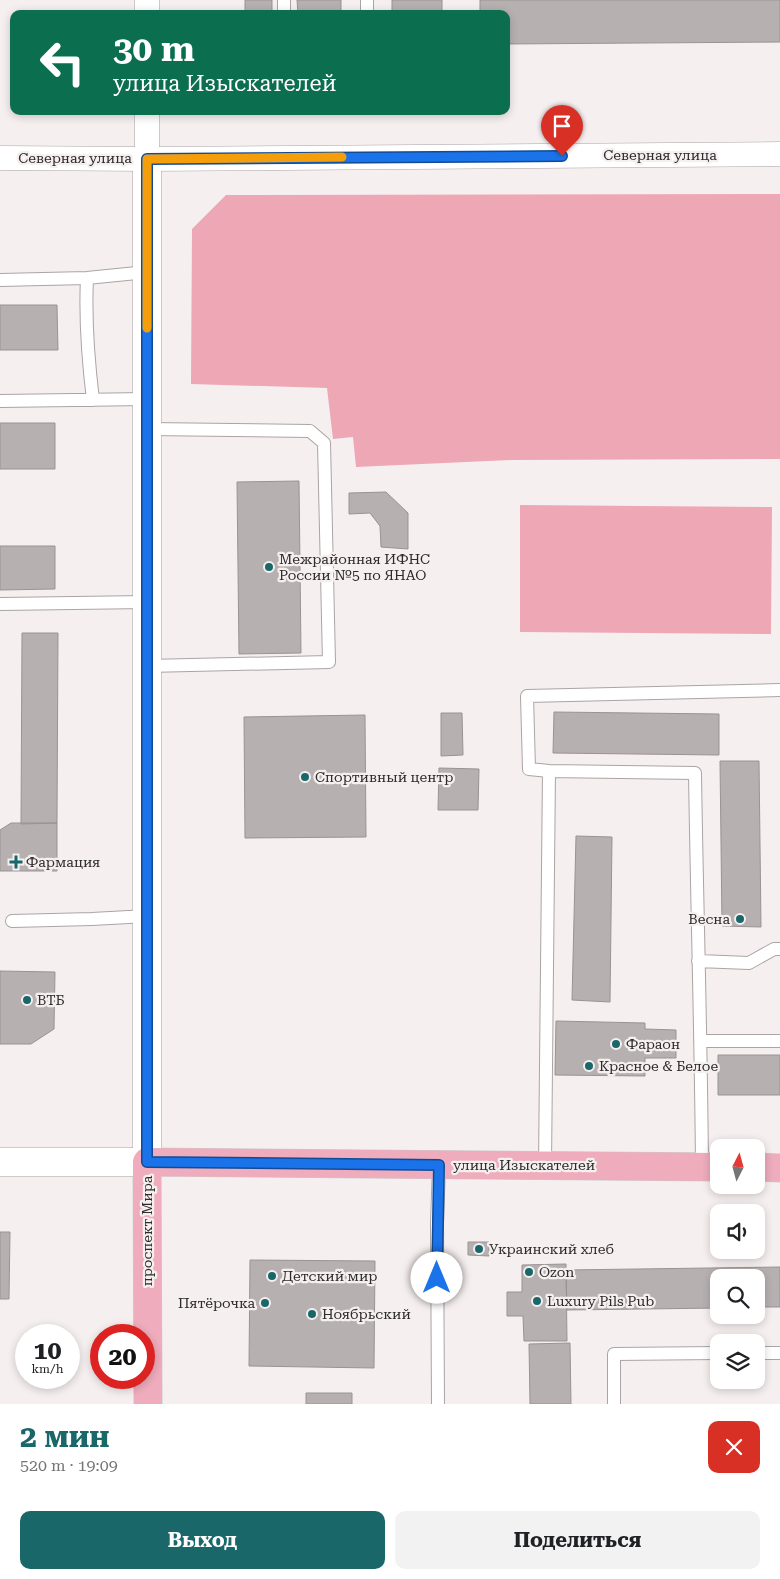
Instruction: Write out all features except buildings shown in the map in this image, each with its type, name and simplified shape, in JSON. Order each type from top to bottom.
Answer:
[{"type":"main road","name":"улица Изыскателей","points":[[147,1162],[710,1167]]},
{"type":"main road","name":"проспект Мира","points":[[147,1162],[148,1404]]},
{"type":"main road","points":[[765,1168],[780,1168]]},
{"type":"street","points":[[147,115],[147,159]]},
{"type":"street","name":"Северная улица","points":[[0,158],[147,159],[780,154]]},
{"type":"street","name":"проспект Мира","points":[[147,159],[147,1162]]},
{"type":"street","name":"улица Изыскателей","points":[[0,1162],[147,1162]]},
{"type":"lane","points":[[0,280],[87,278],[147,272]]},
{"type":"lane","points":[[87,278],[85,311],[93,400]]},
{"type":"lane","points":[[0,401],[147,399]]},
{"type":"lane","points":[[147,429],[310,431],[324,444],[328,662],[147,666]]},
{"type":"lane","points":[[0,604],[147,602]]},
{"type":"lane","points":[[710,1167],[701,1041],[695,773],[529,769],[528,696],[780,690]]},
{"type":"lane","points":[[545,1166],[550,771]]},
{"type":"lane","points":[[12,921],[147,916]]},
{"type":"lane","points":[[698,961],[748,963],[774,949],[780,949]]},
{"type":"lane","points":[[701,1041],[780,1041]]},
{"type":"lane","points":[[438,1404],[437,1224],[439,1165]]},
{"type":"lane","points":[[614,1404],[614,1354],[710,1353]]},
{"type":"lane","points":[[765,1353],[780,1353]]},
{"type":"shaded area","points":[[780,194],[780,459],[511,460],[356,467],[353,437],[333,439],[327,388],[191,384],[192,229],[226,195]]},
{"type":"shaded area","points":[[520,505],[772,507],[771,634],[520,632]]},
{"type":"slow traffic","points":[[147,328],[147,159],[342,157]]},
{"type":"place","name":"Межрайонная ИФНС России №5 по ЯНАО","points":[[269,567]]},
{"type":"place","name":"Спортивный центр","points":[[305,777]]},
{"type":"place","name":"Фармация","points":[[16,862]]},
{"type":"place","name":"Весна","points":[[740,919]]},
{"type":"place","name":"ВТБ","points":[[27,1000]]},
{"type":"place","name":"Фараон","points":[[616,1044]]},
{"type":"place","name":"Красное & Белое","points":[[589,1066]]},
{"type":"place","name":"Украинский хлеб","points":[[479,1249]]},
{"type":"place","name":"Ozon","points":[[529,1272]]},
{"type":"place","name":"Детский мир","points":[[272,1276]]},
{"type":"place","name":"Luxury Pils Pub","points":[[537,1301]]},
{"type":"place","name":"Пятёрочка","points":[[265,1303]]},
{"type":"place","name":"Ноябрьский","points":[[312,1314]]},
{"type":"route","points":[[437,1278],[439,1165],[147,1162],[147,159],[562,156]]}]
